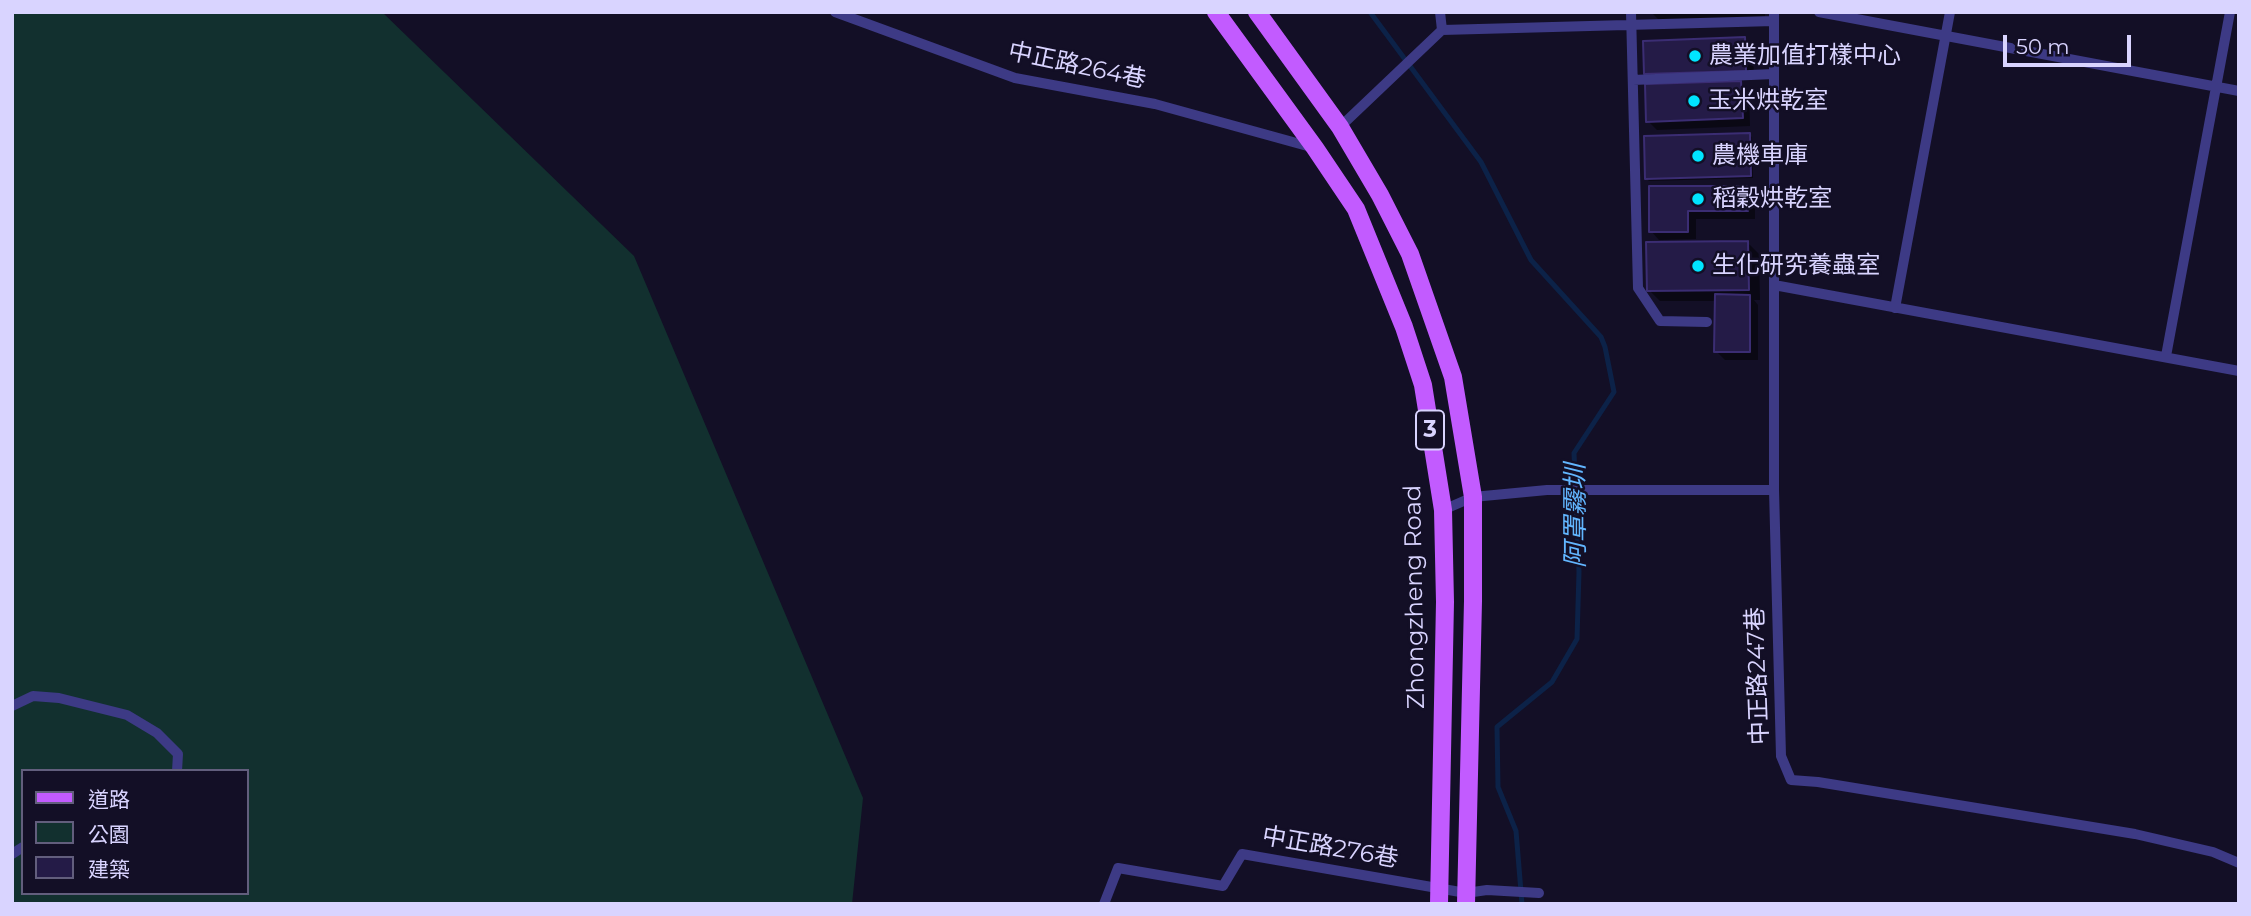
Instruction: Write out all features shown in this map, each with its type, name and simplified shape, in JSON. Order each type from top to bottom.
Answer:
[{"type":"main road","name":"Zhongzheng Road","points":[[1216,12],[1356,209],[1404,327],[1423,385],[1443,510],[1445,602],[1439,896]]},
{"type":"main road","name":"3","points":[[1257,12],[1340,127],[1380,195],[1410,254],[1453,377],[1473,496],[1466,898]]},
{"type":"lane","name":"中正路264巷","points":[[835,12],[1015,78],[1154,104],[1315,148]]},
{"type":"lane","points":[[1440,12],[1442,30]]},
{"type":"lane","points":[[1632,12],[1638,289],[1660,321],[1707,322]]},
{"type":"lane","points":[[1819,12],[2239,91]]},
{"type":"lane","points":[[1895,308],[1950,12]]},
{"type":"lane","points":[[2166,356],[2230,12]]},
{"type":"lane","points":[[1340,127],[1442,30],[1774,16],[1774,490],[1547,490],[1473,496],[1443,510]]},
{"type":"lane","points":[[1633,80],[1774,74]]},
{"type":"lane","points":[[1774,285],[2239,371]]},
{"type":"lane","name":"中正路247巷","points":[[1774,490],[1781,756],[1791,780],[1818,782],[2135,834],[2213,852],[2239,863]]},
{"type":"lane","points":[[12,705],[33,696],[60,698],[127,715],[157,733],[178,754],[177,769]]},
{"type":"lane","name":"中正路276巷","points":[[1104,904],[1118,868],[1223,886],[1242,854],[1439,896],[1466,898],[1487,890],[1539,893]]},
{"type":"green space","points":[[12,12],[382,12],[634,256],[863,798],[852,904],[12,904]]},
{"type":"building","name":"農業加值打樣中心","points":[[1745,37],[1746,71],[1644,74],[1643,41]]},
{"type":"building","name":"玉米烘乾室","points":[[1741,81],[1743,118],[1646,122],[1645,84]]},
{"type":"building","name":"農機車庫","points":[[1750,133],[1751,176],[1645,179],[1644,136]]},
{"type":"building","name":"稻穀烘乾室","points":[[1649,186],[1747,186],[1748,211],[1688,211],[1688,232],[1649,232]]},
{"type":"building","name":"生化研究養蟲室","points":[[1748,241],[1749,290],[1647,291],[1646,242]]},
{"type":"building","points":[[1715,294],[1750,295],[1750,352],[1714,352]]},
{"type":"waterway","name":"阿罩霧圳","points":[[1370,12],[1481,162],[1531,260],[1601,337],[1614,392],[1574,453],[1579,572],[1577,639],[1552,682],[1497,727],[1498,787],[1516,831],[1522,904]]},
{"type":"place","name":"農業加值打樣中心","points":[[1695,56]]},
{"type":"place","name":"玉米烘乾室","points":[[1694,101]]},
{"type":"place","name":"農機車庫","points":[[1698,156]]},
{"type":"place","name":"稻穀烘乾室","points":[[1698,199]]},
{"type":"place","name":"生化研究養蟲室","points":[[1698,266]]}]
